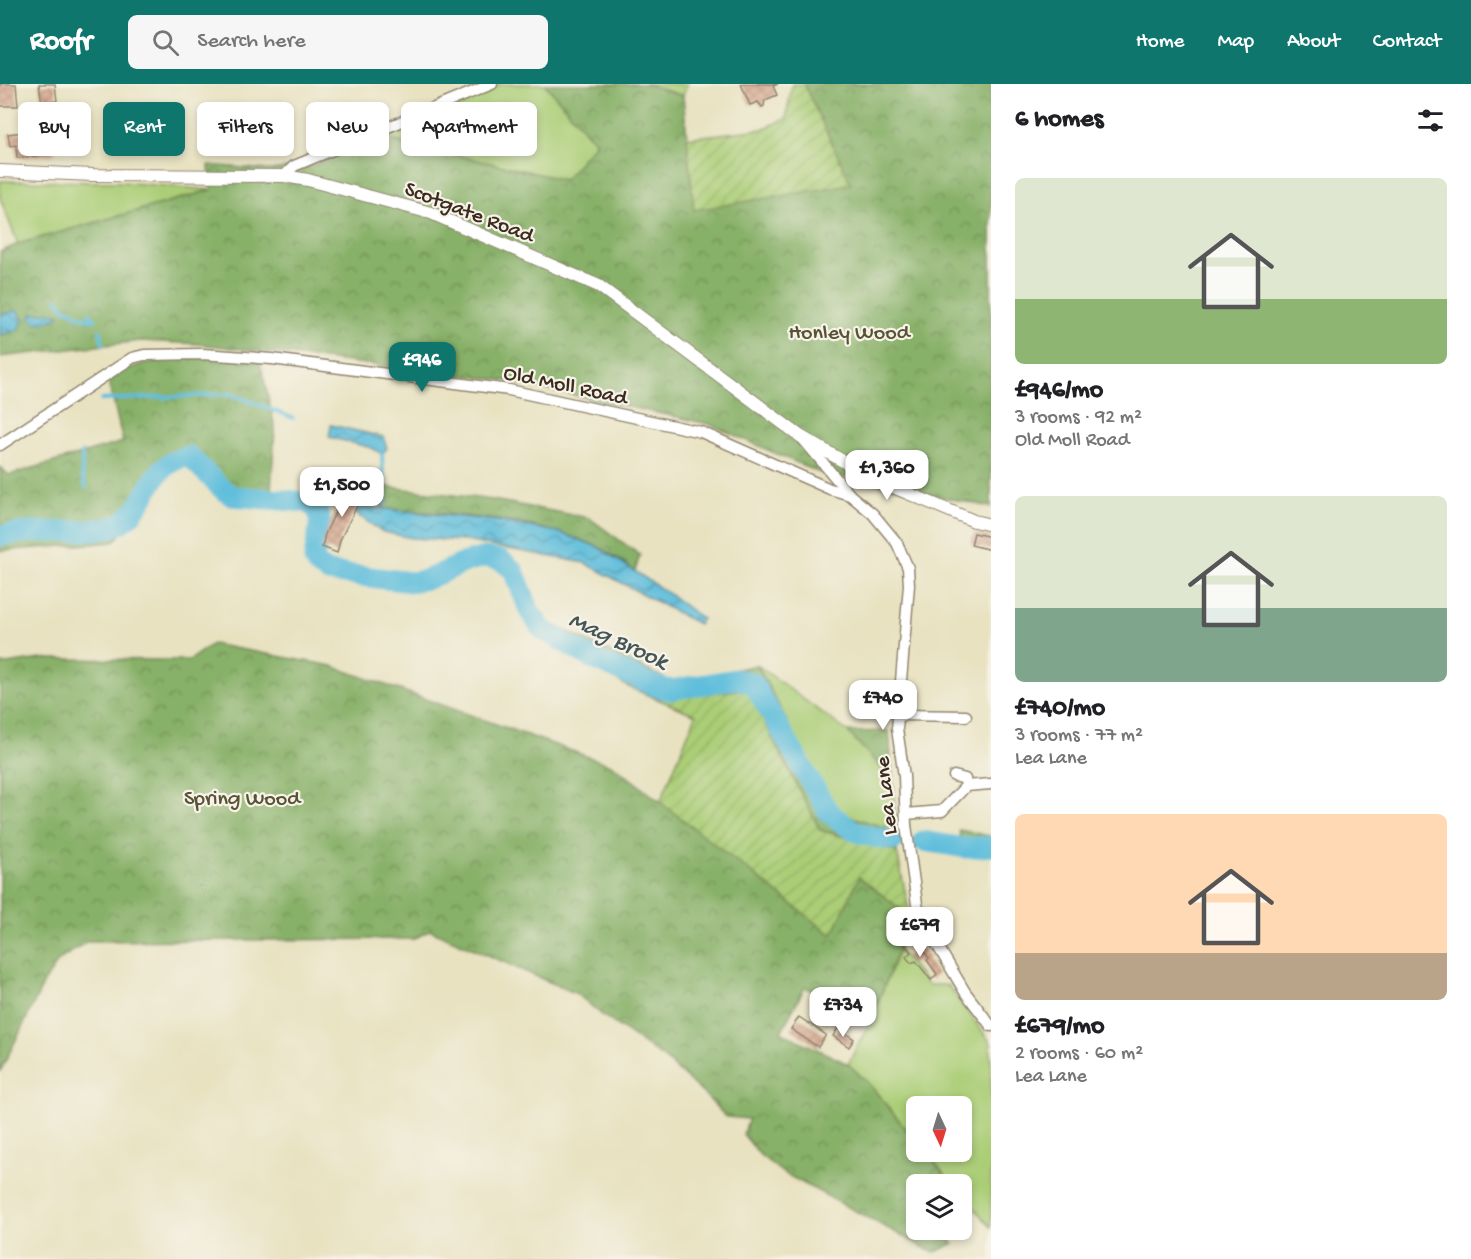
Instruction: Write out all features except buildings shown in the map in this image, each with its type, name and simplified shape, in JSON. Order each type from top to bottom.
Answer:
[{"type":"street","points":[[284,176],[294,166],[492,84]]},
{"type":"street","name":"Scotgate Road","points":[[0,171],[93,175],[284,176],[308,180],[431,213],[599,286],[800,436],[872,478],[974,522],[991,525]]},
{"type":"street","name":"Old Moll Road","points":[[0,445],[132,358],[144,355],[202,354],[272,359],[509,390],[700,432],[830,489],[850,495]]},
{"type":"street","name":"Lea Lane","points":[[800,436],[850,495],[873,514],[897,543],[908,568],[909,585],[897,729],[917,904],[920,916],[965,992],[991,1026]]},
{"type":"street","points":[[898,715],[966,716]]},
{"type":"street","points":[[954,776],[965,779],[966,786]]},
{"type":"street","points":[[906,814],[942,811],[966,786],[991,784]]},
{"type":"green space","points":[[501,84],[545,84],[596,143],[564,180],[460,156],[537,156],[537,102],[459,102]]},
{"type":"green space","name":"Honley Wood","points":[[545,84],[646,84],[683,96],[694,209],[850,184],[804,84],[991,84],[991,507],[818,472],[709,424],[507,381],[199,344],[141,341],[0,357],[0,252],[18,244],[211,190],[209,165],[269,170],[314,165],[335,156],[389,156],[389,140],[401,142],[401,156],[460,156],[564,180],[596,143]]},
{"type":"green space","points":[[646,84],[687,84],[683,96]]},
{"type":"green space","points":[[792,84],[804,84],[851,184],[694,210],[687,138],[762,129],[786,119]]},
{"type":"green space","points":[[401,127],[401,142],[389,140],[389,132]]},
{"type":"green space","points":[[0,181],[121,182],[211,190],[18,244],[0,198]]},
{"type":"green space","points":[[176,357],[260,361],[275,428],[270,505],[233,501],[219,493],[186,461],[178,462],[114,542],[0,551],[0,467],[9,475],[123,442],[109,383],[119,372],[142,364]]},
{"type":"green space","points":[[381,486],[493,500],[589,518],[640,555],[635,571],[596,546],[545,529],[491,519],[382,508]]},
{"type":"green space","points":[[537,617],[672,682],[757,665],[835,812],[897,831],[897,852],[820,830],[747,689],[657,699],[629,687],[531,632]]},
{"type":"green space","name":"Spring Wood","points":[[212,644],[332,666],[614,766],[831,934],[859,877],[899,908],[913,930],[901,943],[870,1022],[805,987],[781,1032],[848,1064],[869,1084],[906,1129],[906,1162],[934,1162],[944,1174],[906,1174],[906,1238],[782,1172],[760,1155],[743,1134],[749,1119],[726,1117],[665,1059],[602,1015],[577,994],[430,930],[414,939],[88,941],[59,960],[45,981],[0,1072],[0,665],[41,659],[189,660]]},
{"type":"green space","points":[[757,665],[848,732],[893,780],[897,831],[835,813]]},
{"type":"green space","points":[[747,689],[820,830],[897,852],[913,930],[899,908],[859,877],[832,935],[660,802],[696,715],[657,699]]},
{"type":"green space","points":[[889,731],[893,780],[848,732]]},
{"type":"green space","points":[[959,830],[991,836],[991,853],[962,854]]},
{"type":"green space","points":[[899,950],[928,985],[948,985],[991,1043],[991,1227],[972,1206],[972,1174],[944,1174],[934,1162],[972,1162],[972,1096],[906,1096],[906,1129],[869,1084],[848,1064],[870,1022]]},
{"type":"green space","name":"Spring Wood","points":[[910,1240],[951,1240],[954,1243],[934,1253]]},
{"type":"water","points":[[17,310],[23,320],[18,330],[0,335],[0,315]]},
{"type":"water","points":[[33,313],[55,313],[60,316],[44,323],[34,322],[31,317]]},
{"type":"water","points":[[331,425],[383,437],[387,448],[382,454],[372,448],[329,437]]},
{"type":"water","points":[[360,506],[498,521],[558,532],[598,547],[668,593],[702,619],[698,624],[585,563],[465,541],[412,538],[383,532],[356,514]]},
{"type":"waterway","points":[[57,299],[65,309],[71,310],[80,317],[95,320]]},
{"type":"waterway","points":[[89,313],[95,320]]},
{"type":"waterway","points":[[100,331],[103,344]]},
{"type":"waterway","points":[[102,400],[231,394],[293,418]]},
{"type":"waterway","points":[[82,452],[82,475],[86,488]]},
{"type":"waterway","points":[[382,454],[385,504]]},
{"type":"waterway","name":"Mag Brook","points":[[0,536],[13,533],[83,531],[113,527],[123,522],[140,504],[165,467],[189,456],[232,496],[306,502],[317,509],[320,519],[314,559],[317,565],[328,572],[411,582],[428,579],[466,562],[484,557],[501,560],[514,571],[530,612],[543,630],[593,659],[655,686],[670,690],[736,679],[753,683],[828,811],[851,829],[874,837],[894,840]]},
{"type":"waterway","points":[[923,841],[966,848],[991,846]]}]
